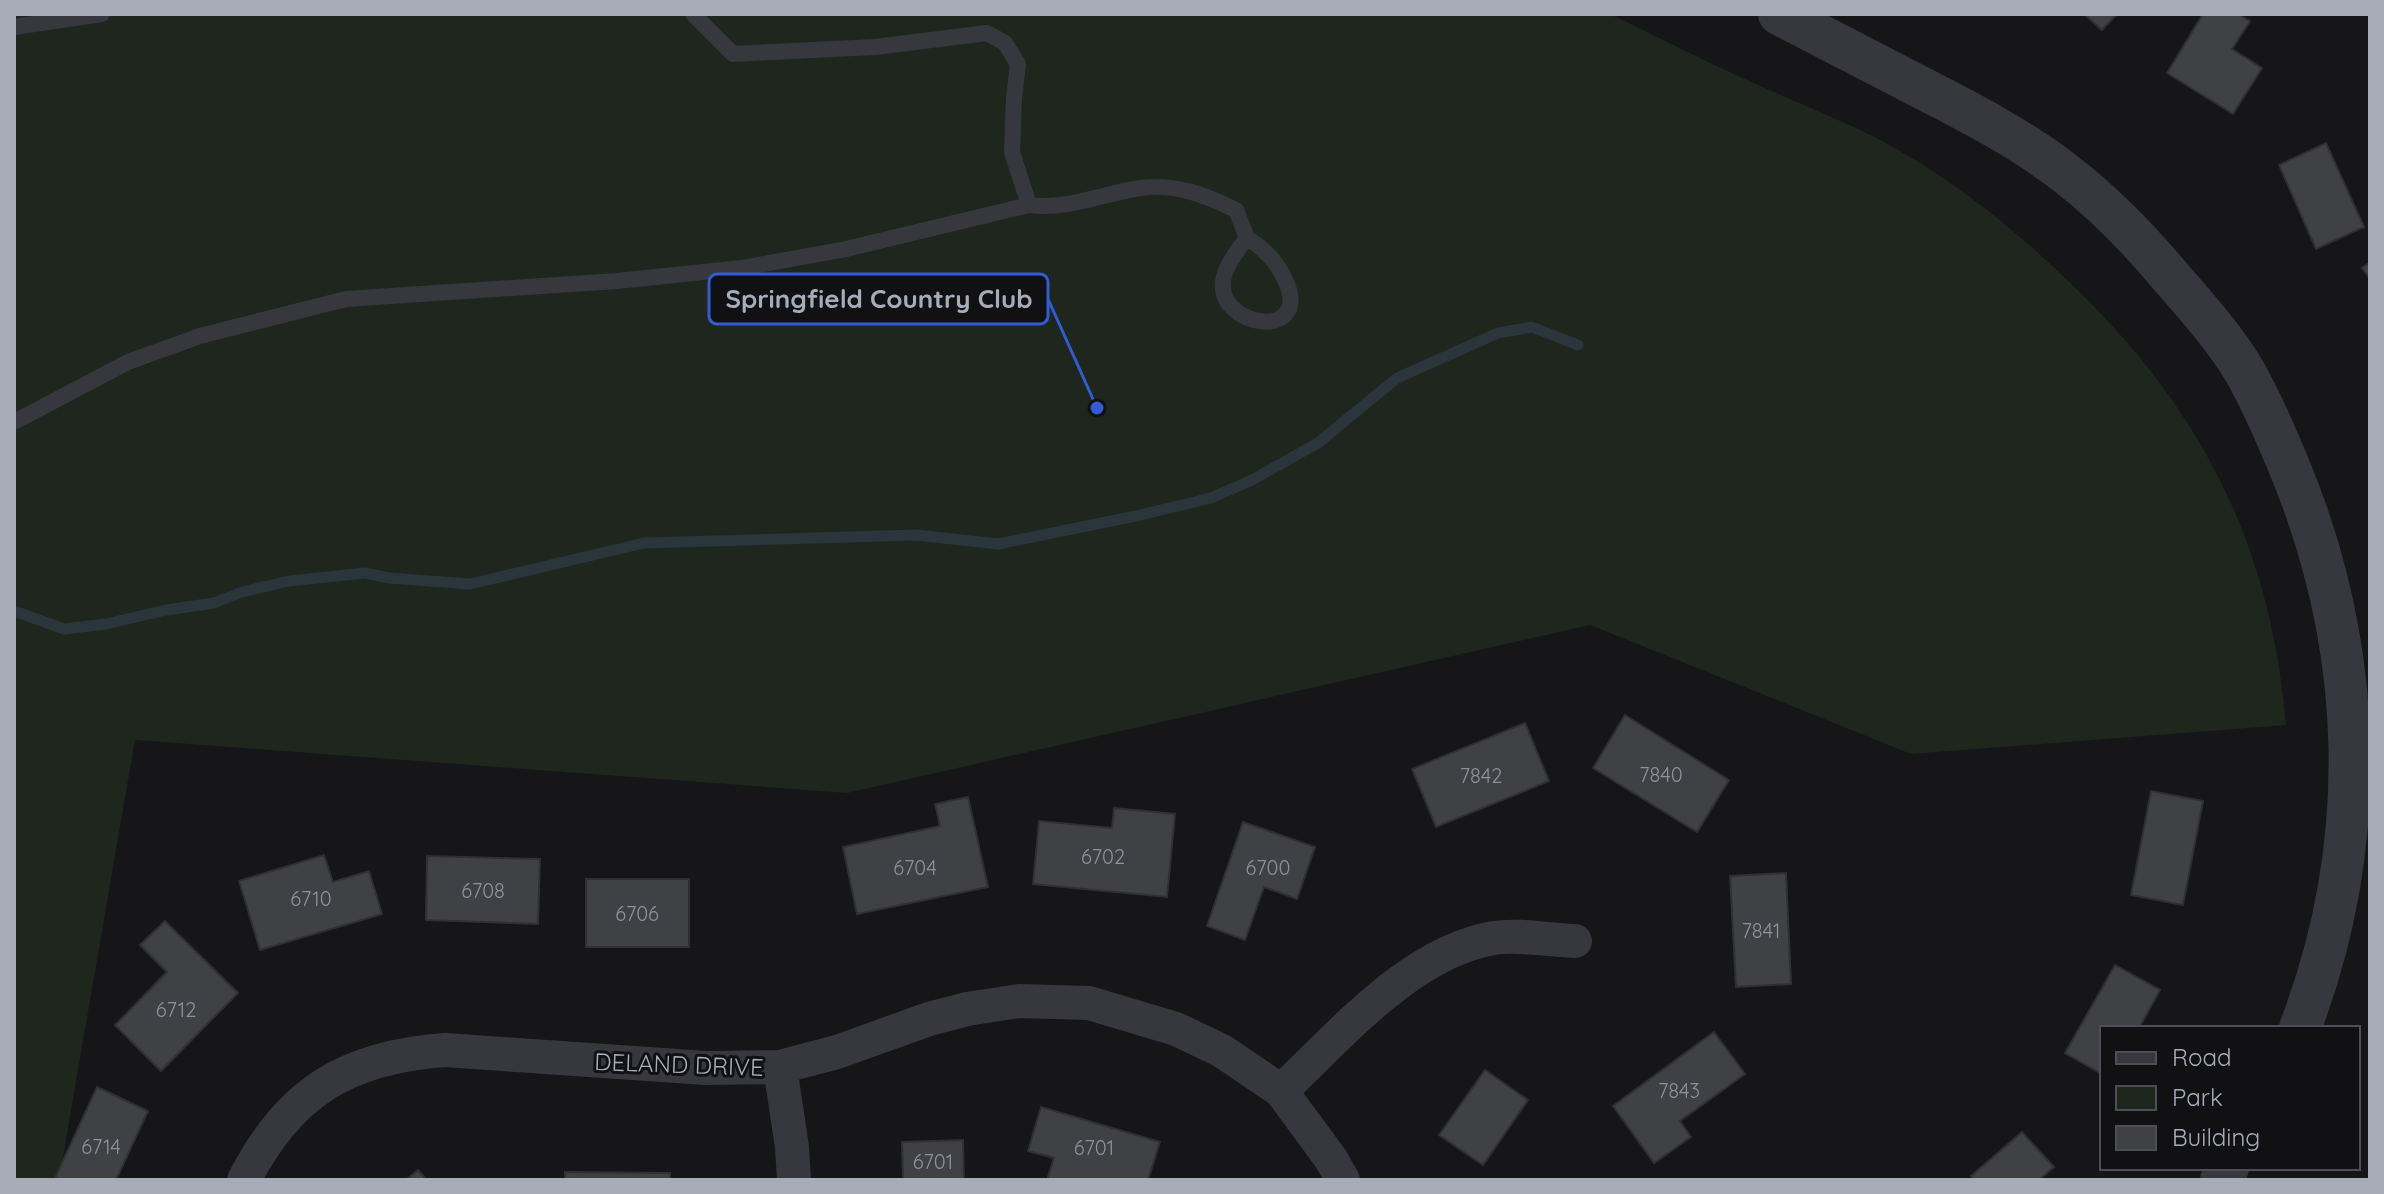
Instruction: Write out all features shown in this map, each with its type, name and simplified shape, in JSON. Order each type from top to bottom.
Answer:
[{"type":"street","points":[[1779,14],[1994,125],[2065,173],[2139,240],[2215,328],[2266,411],[2312,522],[2327,573],[2338,621],[2350,736],[2350,795],[2345,848],[2325,953],[2301,1026]]},
{"type":"street","points":[[1281,1091],[1371,1006],[1443,954],[1496,938],[1575,941]]},
{"type":"street","name":"DELAND DRIVE","points":[[244,1180],[276,1126],[319,1086],[360,1065],[411,1052],[445,1050],[706,1068],[780,1067],[837,1052],[929,1019],[967,1009],[1019,1001],[1065,1001],[1113,1008],[1176,1029],[1222,1051],[1281,1091],[1343,1180]]},
{"type":"street","points":[[780,1067],[794,1180]]},
{"type":"lane","points":[[14,27],[102,14]]},
{"type":"lane","points":[[693,14],[733,54],[875,47],[987,33],[1005,43],[1018,64],[1012,152],[1029,205]]},
{"type":"lane","points":[[14,422],[128,362],[200,336],[346,299],[617,281],[742,268],[846,249],[1029,205],[1044,207],[1088,202],[1141,188],[1182,189],[1236,210],[1247,238],[1266,250],[1282,272],[1292,297],[1290,308],[1282,317],[1271,322],[1252,322],[1226,298],[1223,283],[1247,238]]},
{"type":"green space","points":[[14,14],[1610,14],[1869,134],[1922,164],[1965,193],[2025,241],[2111,324],[2153,374],[2189,425],[2219,478],[2244,535],[2263,594],[2277,658],[2286,725],[1911,754],[1590,625],[847,793],[135,740],[59,1180],[14,1180]]},
{"type":"building","points":[[2084,14],[2117,14],[2102,30]]},
{"type":"building","points":[[2203,14],[2238,14],[2250,21],[2232,49],[2262,68],[2233,114],[2167,73]]},
{"type":"building","points":[[2326,143],[2364,227],[2316,249],[2279,165]]},
{"type":"building","points":[[2370,262],[2370,279],[2362,268]]},
{"type":"building","points":[[1625,715],[1729,780],[1697,832],[1593,768]]},
{"type":"building","points":[[1525,723],[1549,781],[1436,827],[1412,769]]},
{"type":"building","points":[[2151,791],[2203,801],[2183,905],[2131,895]]},
{"type":"building","points":[[968,797],[988,887],[857,914],[843,847],[940,826],[935,804]]},
{"type":"building","points":[[1114,808],[1175,814],[1167,897],[1033,884],[1039,821],[1112,828]]},
{"type":"building","points":[[1243,822],[1315,847],[1297,899],[1264,887],[1245,940],[1207,926]]},
{"type":"building","points":[[324,855],[333,882],[369,871],[382,914],[260,950],[239,881]]},
{"type":"building","points":[[427,856],[540,859],[538,924],[426,920]]},
{"type":"building","points":[[1786,873],[1791,984],[1736,987],[1730,876]]},
{"type":"building","points":[[586,879],[689,879],[689,947],[586,947]]},
{"type":"building","points":[[165,921],[238,993],[161,1071],[115,1025],[167,972],[140,945]]},
{"type":"building","points":[[2115,965],[2160,990],[2140,1026],[2100,1026],[2100,1073],[2065,1053]]},
{"type":"building","points":[[1714,1032],[1745,1074],[1680,1121],[1691,1137],[1654,1163],[1613,1106]]},
{"type":"building","points":[[1485,1070],[1528,1100],[1483,1165],[1439,1135]]},
{"type":"building","points":[[97,1087],[148,1111],[116,1180],[54,1180]]},
{"type":"building","points":[[1041,1107],[1160,1142],[1148,1180],[1047,1180],[1054,1158],[1028,1151]]},
{"type":"building","points":[[2022,1132],[2054,1167],[2039,1180],[1975,1180],[1971,1176]]},
{"type":"building","points":[[963,1140],[964,1180],[903,1180],[902,1142]]},
{"type":"building","points":[[418,1170],[427,1180],[406,1180]]},
{"type":"building","points":[[565,1172],[670,1173],[670,1180],[565,1180]]},
{"type":"waterway","points":[[14,611],[64,629],[214,603],[242,592],[289,581],[365,573],[389,578],[470,584],[644,543],[916,535],[998,544],[1211,498],[1252,480],[1318,443],[1397,378],[1498,333],[1532,327],[1578,345]]},
{"type":"place","name":"Springfield Country Club","points":[[1097,408]]}]
